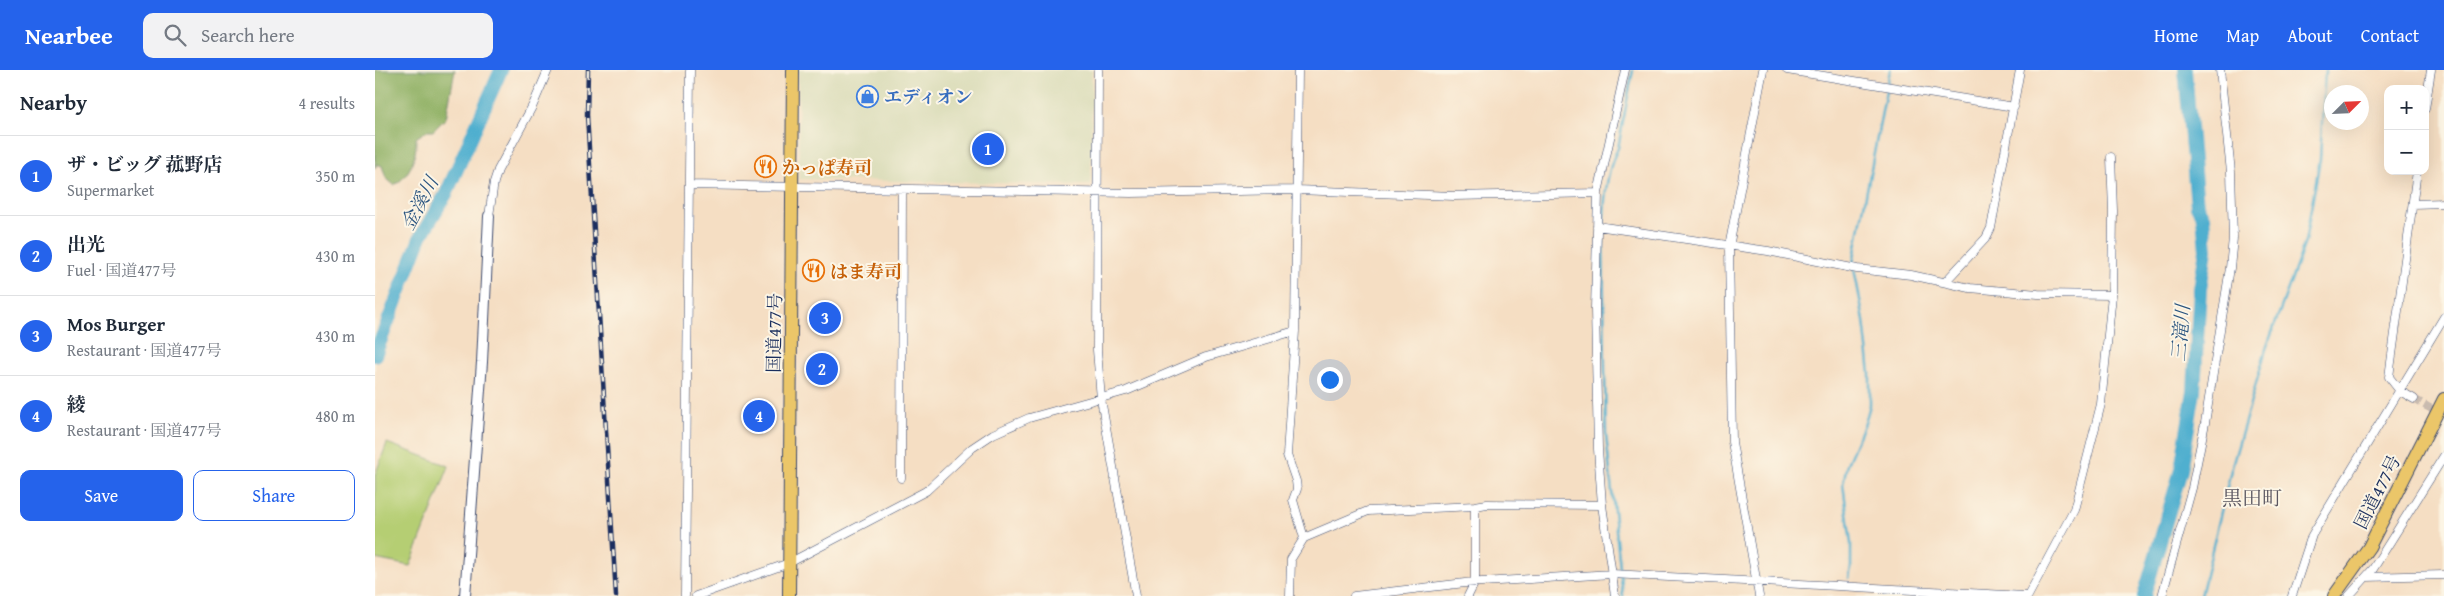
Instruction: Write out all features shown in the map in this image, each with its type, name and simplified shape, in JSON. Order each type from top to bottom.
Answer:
[{"type":"highway","name":"国道477号","points":[[789,596],[793,70]]},
{"type":"highway","name":"国道477号","points":[[2334,596],[2369,547],[2444,399]]},
{"type":"street","points":[[465,596],[482,362],[489,216],[494,182],[498,170],[533,105],[548,70]]},
{"type":"street","points":[[685,596],[690,70]]},
{"type":"street","points":[[1098,70],[1097,350],[1101,399],[1136,596]]},
{"type":"street","points":[[1298,70],[1295,331],[1287,455],[1296,481],[1297,489],[1293,500],[1304,538]]},
{"type":"street","points":[[1615,596],[1602,505],[1595,387],[1598,193],[1625,70]]},
{"type":"street","points":[[1759,596],[1732,442],[1729,247],[1763,70]]},
{"type":"street","points":[[1787,70],[2014,107]]},
{"type":"street","points":[[1945,282],[1986,238],[1991,228],[2020,70]]},
{"type":"street","points":[[2162,596],[2192,488],[2205,423],[2233,238],[2231,172],[2220,70]]},
{"type":"street","points":[[2429,85],[2431,70]]},
{"type":"street","points":[[1354,596],[1388,590],[1475,582],[1613,574],[2027,596],[2074,510],[2101,404],[2112,296],[2113,211],[2111,157]]},
{"type":"street","points":[[2413,399],[2400,391],[2389,377],[2417,175]]},
{"type":"street","points":[[689,185],[793,185],[1131,193],[1297,190],[1453,196],[1598,193]]},
{"type":"street","points":[[901,478],[902,189]]},
{"type":"street","points":[[2413,204],[2444,203]]},
{"type":"street","points":[[1598,226],[1729,247],[1769,251],[1854,269],[1911,275],[1979,289],[2038,294],[2112,296]]},
{"type":"street","points":[[2292,596],[2312,535],[2444,317]]},
{"type":"street","points":[[696,596],[789,564],[926,491],[972,448],[993,434],[1029,418],[1101,399],[1206,357],[1295,331]]},
{"type":"street","points":[[2349,596],[2393,539],[2444,456]]},
{"type":"street","points":[[1290,596],[1291,559],[1304,538],[1368,511],[1487,504],[1602,505]]},
{"type":"street","points":[[1468,596],[1475,582],[1475,506]]},
{"type":"street","points":[[2365,577],[2444,576]]},
{"type":"shaded area","points":[[798,70],[1092,70],[1091,185],[799,179]]},
{"type":"green space","points":[[375,70],[455,70],[446,118],[433,131],[426,131],[416,138],[414,158],[409,171],[394,185],[386,178],[382,166],[377,164],[375,168]]},
{"type":"green space","points":[[387,443],[449,466],[410,566],[375,559],[375,475]]},
{"type":"waterway","name":"金溪川","points":[[375,355],[421,236],[446,194],[501,70]]},
{"type":"waterway","points":[[1623,596],[1606,435],[1603,240],[1607,181],[1613,158],[1618,148],[1633,70]]},
{"type":"waterway","points":[[1849,578],[1851,543],[1843,484],[1847,464],[1865,423],[1870,405],[1870,374],[1864,321],[1853,263],[1890,70]]},
{"type":"waterway","name":"三滝川","points":[[2144,596],[2181,470],[2194,391],[2200,289],[2206,250],[2203,217],[2197,206],[2185,70]]},
{"type":"waterway","points":[[2201,596],[2231,470],[2266,349],[2305,242],[2320,159],[2325,70]]},
{"type":"tunnel","points":[[2414,399],[2444,416]]},
{"type":"railway","points":[[588,70],[587,115],[616,596]]},
{"type":"place","name":"エディオン","points":[[868,96]]},
{"type":"place","name":"ザ・ビッグ 菰野店","points":[[988,149]]},
{"type":"place","name":"かっぱ寿司","points":[[766,167]]},
{"type":"place","name":"はま寿司","points":[[814,271]]},
{"type":"place","name":"Mos Burger","points":[[825,318]]},
{"type":"place","name":"出光","points":[[822,369]]},
{"type":"place","name":"綾","points":[[759,416]]},
{"type":"district","name":"黒田町","points":[[2252,497]]}]
